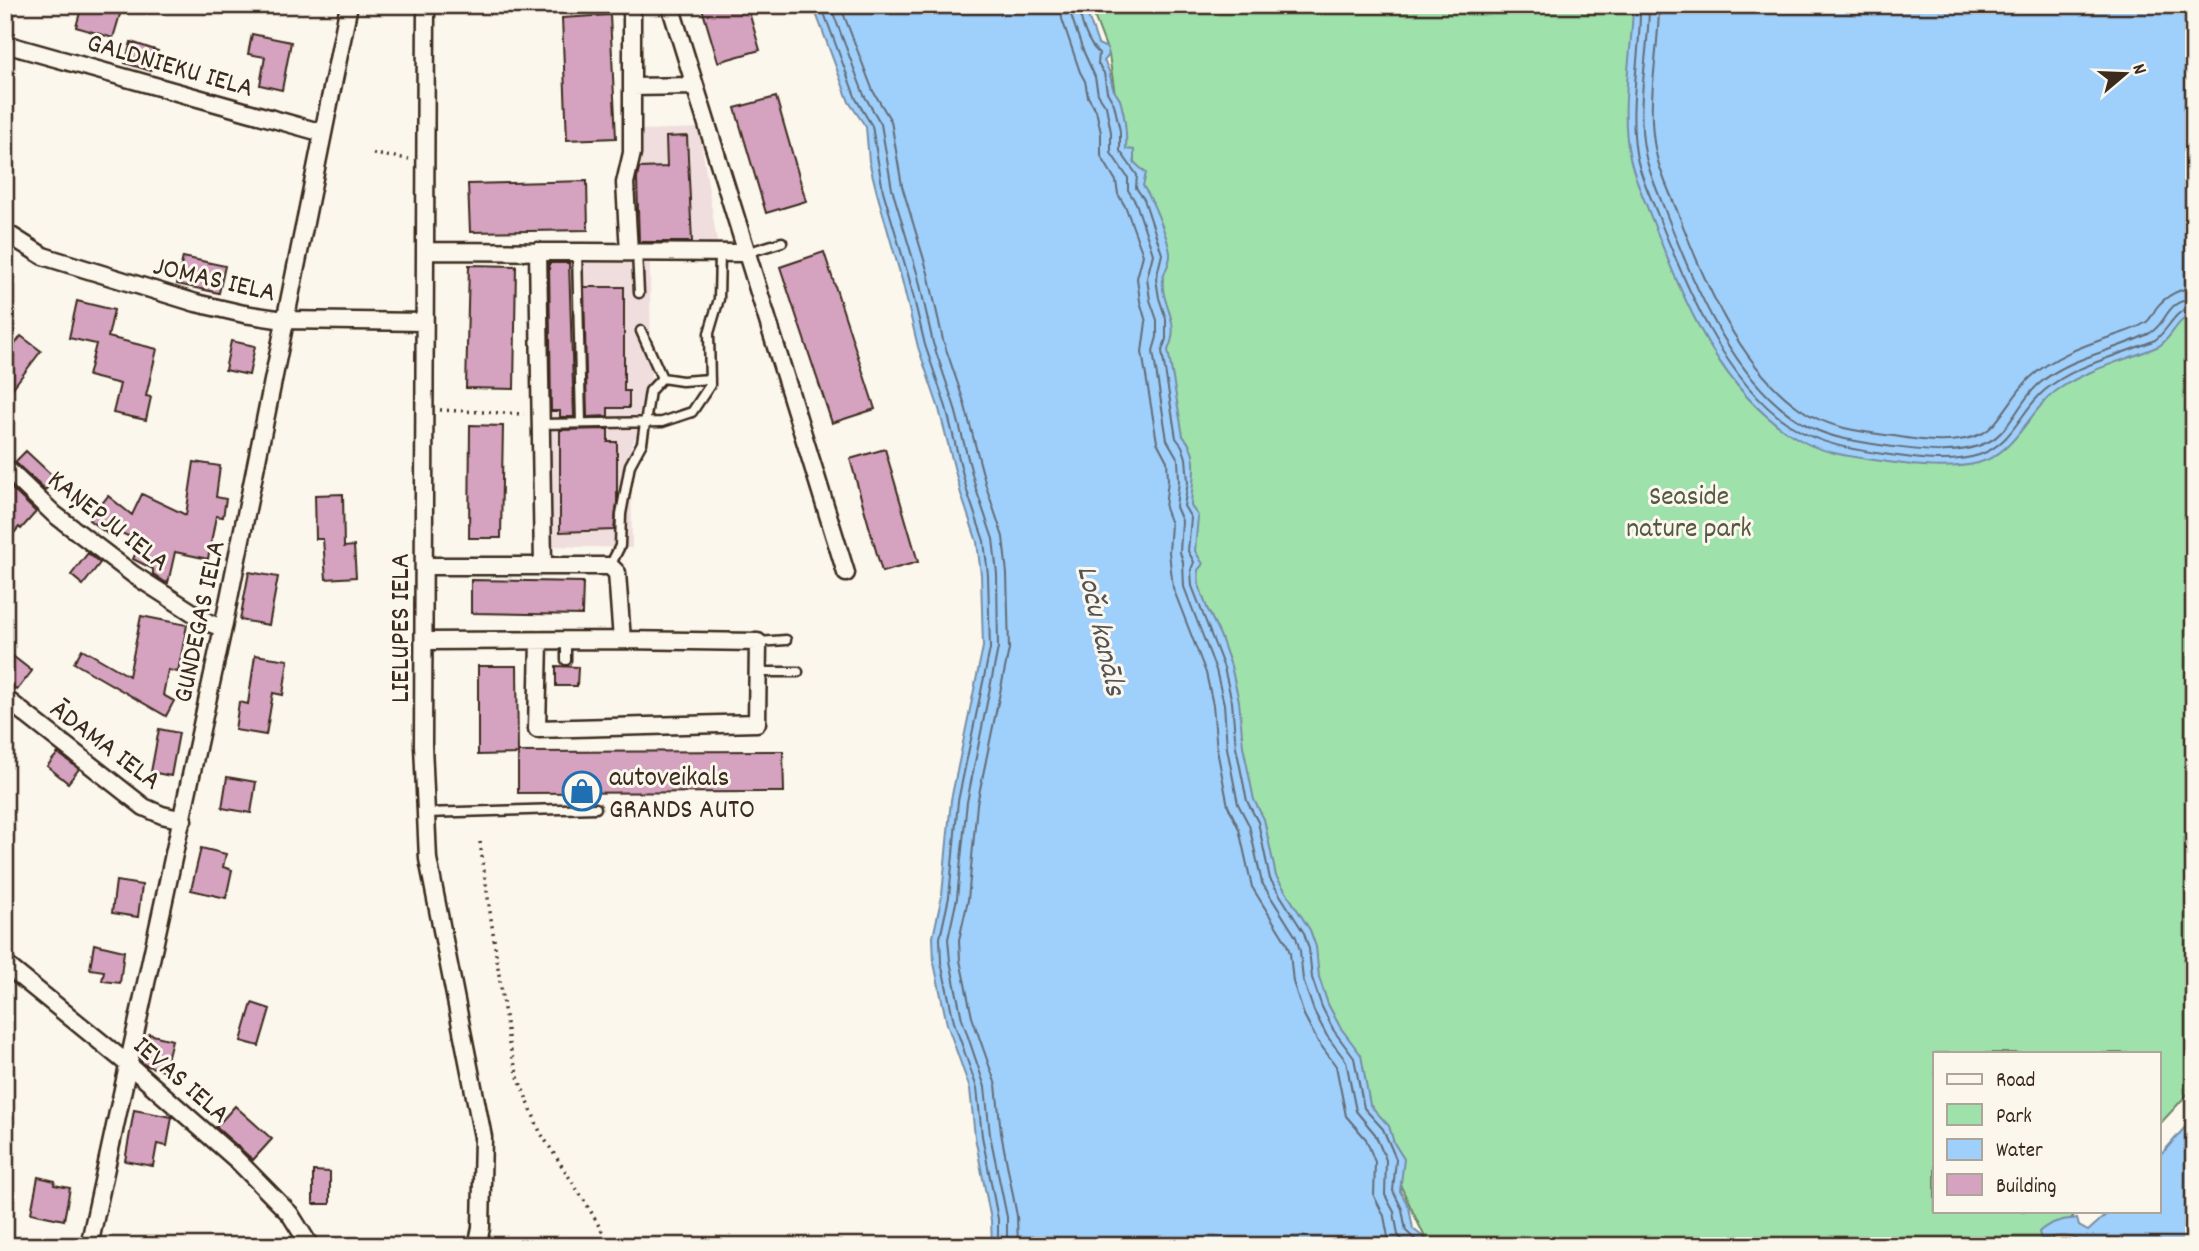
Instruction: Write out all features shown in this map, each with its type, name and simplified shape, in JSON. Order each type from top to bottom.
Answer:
[{"type":"street","name":"GUNDEGAS IELA","points":[[89,1246],[183,820],[349,5]]},
{"type":"street","name":"LIELUPES IELA","points":[[426,5],[425,813],[428,859],[483,1137],[481,1228],[477,1246]]},
{"type":"street","points":[[632,5],[632,153],[625,183],[633,252]]},
{"type":"street","points":[[670,5],[846,573]]},
{"type":"street","name":"GALDNIEKU IELA","points":[[5,44],[323,133]]},
{"type":"street","points":[[632,87],[695,86]]},
{"type":"street","name":"JOMAS IELA","points":[[5,232],[43,256],[196,303],[284,320],[424,322]]},
{"type":"street","points":[[425,251],[746,253]]},
{"type":"street","points":[[538,251],[543,565]]},
{"type":"street","name":"KAŅEPJU IELA","points":[[5,467],[54,514],[134,575],[209,623],[223,628]]},
{"type":"street","points":[[425,566],[610,566],[617,573],[622,640]]},
{"type":"street","points":[[425,641],[758,642],[757,723],[537,729],[539,642]]},
{"type":"street","name":"ĀDAMA IELA","points":[[5,698],[144,807],[183,820]]},
{"type":"street","name":"IEVAS IELA","points":[[5,964],[129,1065],[246,1169],[290,1214],[310,1246]]},
{"type":"lane","points":[[746,253],[782,242]]},
{"type":"lane","points":[[577,251],[581,423]]},
{"type":"lane","points":[[633,252],[639,293]]},
{"type":"lane","points":[[540,420],[581,423],[662,422],[692,412],[710,386],[709,333],[719,299],[720,253]]},
{"type":"lane","points":[[641,331],[662,378]]},
{"type":"lane","points":[[662,378],[682,381],[710,379]]},
{"type":"lane","points":[[610,566],[620,546],[621,514],[630,465],[642,443],[650,391],[662,378]]},
{"type":"lane","points":[[758,642],[786,640]]},
{"type":"lane","points":[[566,641],[566,660]]},
{"type":"lane","points":[[757,672],[798,673]]},
{"type":"lane","points":[[425,813],[596,808]]},
{"type":"path","points":[[373,154],[425,161]]},
{"type":"path","points":[[424,409],[540,420]]},
{"type":"path","points":[[480,842],[509,1044],[519,1080],[540,1132],[610,1246]]},
{"type":"shaded area","points":[[699,128],[718,248],[634,246],[632,180],[639,130]]},
{"type":"shaded area","points":[[544,258],[650,260],[651,404],[631,447],[632,548],[549,546]]},
{"type":"green space","name":"Seaside nature park","points":[[1090,5],[2194,5],[2194,1087],[2160,1124],[2160,1052],[1933,1052],[1933,1212],[2077,1212],[2046,1246],[1429,1246],[1257,881],[1205,678],[1109,55]]},
{"type":"water","name":"Loču kanāls","points":[[813,5],[1091,5],[1086,10],[1098,44],[1107,48],[1109,55],[1104,61],[1113,88],[1120,99],[1126,131],[1126,149],[1134,150],[1134,162],[1146,173],[1143,186],[1169,246],[1170,257],[1163,288],[1173,330],[1168,350],[1183,436],[1189,444],[1194,461],[1191,506],[1198,516],[1195,551],[1203,564],[1198,570],[1199,585],[1231,666],[1254,800],[1264,819],[1276,876],[1310,930],[1316,947],[1319,977],[1328,1004],[1340,1027],[1361,1055],[1370,1105],[1389,1126],[1394,1143],[1404,1159],[1400,1191],[1409,1207],[1413,1229],[1435,1246],[992,1246],[991,1220],[975,1137],[970,1089],[947,1024],[934,963],[933,937],[942,895],[951,800],[983,647],[981,575],[977,542],[961,494],[939,409],[918,347],[869,161],[866,127],[849,102]]},
{"type":"water","points":[[1633,5],[2194,5],[2194,314],[2183,320],[2159,346],[2097,369],[2062,387],[2040,406],[2014,440],[1992,457],[1978,463],[1944,467],[1922,466],[1833,453],[1802,441],[1774,423],[1728,374],[1678,284],[1640,190],[1630,158],[1626,120]]},
{"type":"water","points":[[2194,1117],[2194,1246],[2077,1246],[2076,1239],[2068,1237],[2041,1239],[2039,1232],[2062,1220],[2077,1219],[2079,1226],[2088,1231],[2109,1212],[2160,1212],[2160,1156]]},
{"type":"building","points":[[82,5],[101,5],[121,11],[113,38],[76,27]]},
{"type":"building","points":[[701,5],[747,5],[760,50],[718,62]]},
{"type":"building","points":[[610,15],[616,138],[567,140],[562,18]]},
{"type":"building","points":[[252,34],[291,42],[282,90],[260,85],[265,57],[248,54]]},
{"type":"building","points":[[131,42],[158,51],[151,71],[125,63]]},
{"type":"building","points":[[776,97],[806,201],[766,213],[735,108]]},
{"type":"building","points":[[687,136],[692,242],[639,242],[639,168],[667,167],[666,137]]},
{"type":"building","points":[[587,181],[588,230],[470,232],[468,184]]},
{"type":"building","points":[[824,252],[875,409],[832,423],[780,267]]},
{"type":"building","points":[[183,257],[225,266],[219,293],[177,284]]},
{"type":"building","points":[[549,263],[569,263],[574,417],[560,417],[560,411],[551,411]]},
{"type":"building","points":[[469,265],[516,266],[514,389],[466,388]]},
{"type":"building","points":[[584,287],[624,287],[624,391],[629,391],[629,408],[608,408],[608,416],[587,417]]},
{"type":"building","points":[[77,301],[114,310],[108,337],[157,349],[146,396],[151,397],[146,420],[113,413],[120,384],[88,376],[96,344],[69,338]]},
{"type":"building","points":[[21,336],[41,351],[5,398],[5,358]]},
{"type":"building","points":[[231,341],[255,346],[249,375],[225,370]]},
{"type":"building","points":[[470,425],[503,426],[501,538],[469,538]]},
{"type":"building","points":[[608,429],[608,442],[617,442],[614,530],[560,532],[560,430]]},
{"type":"building","points":[[885,449],[918,562],[882,572],[850,459]]},
{"type":"building","points":[[26,451],[56,479],[45,490],[15,462]]},
{"type":"building","points":[[194,462],[220,466],[216,497],[226,499],[223,517],[216,516],[208,559],[175,552],[168,583],[153,574],[153,569],[133,559],[141,542],[113,529],[109,535],[89,520],[108,496],[132,515],[142,494],[186,515]]},
{"type":"building","points":[[8,485],[36,512],[5,544],[5,488]]},
{"type":"building","points":[[343,494],[344,547],[354,546],[356,577],[326,579],[323,539],[316,539],[315,495]]},
{"type":"building","points":[[88,553],[100,563],[83,585],[71,575]]},
{"type":"building","points":[[249,572],[278,577],[269,625],[240,620]]},
{"type":"building","points":[[471,580],[583,582],[582,615],[471,613]]},
{"type":"building","points":[[141,616],[187,625],[178,672],[168,670],[163,695],[174,701],[166,716],[74,663],[82,649],[129,676]]},
{"type":"building","points":[[5,650],[32,671],[17,690],[5,681]]},
{"type":"building","points":[[255,655],[288,660],[283,695],[273,693],[266,735],[235,730],[239,702],[248,704]]},
{"type":"building","points":[[478,666],[517,666],[518,754],[478,755]]},
{"type":"building","points":[[556,666],[578,667],[577,686],[556,686]]},
{"type":"building","points":[[159,729],[179,733],[171,776],[151,772]]},
{"type":"building","points":[[783,751],[784,792],[518,793],[518,752]]},
{"type":"building","points":[[58,753],[79,769],[68,783],[47,766]]},
{"type":"building","points":[[227,777],[256,782],[251,813],[222,808]]},
{"type":"building","points":[[201,848],[226,854],[223,867],[232,870],[226,898],[191,890]]},
{"type":"building","points":[[116,881],[142,885],[138,917],[112,913]]},
{"type":"building","points":[[94,944],[124,951],[120,983],[102,981],[104,971],[90,969]]},
{"type":"building","points":[[252,1003],[270,1009],[259,1046],[241,1041]]},
{"type":"building","points":[[149,1034],[172,1040],[164,1071],[141,1062]]},
{"type":"building","points":[[235,1106],[272,1139],[253,1160],[216,1127]]},
{"type":"building","points":[[134,1110],[172,1117],[167,1146],[157,1144],[153,1166],[125,1161]]},
{"type":"building","points":[[313,1171],[330,1172],[330,1204],[313,1204]]},
{"type":"building","points":[[38,1177],[55,1181],[54,1185],[70,1188],[64,1220],[31,1213]]},
{"type":"place","name":"autoveikals GRANDS AUTO","points":[[582,791]]}]
